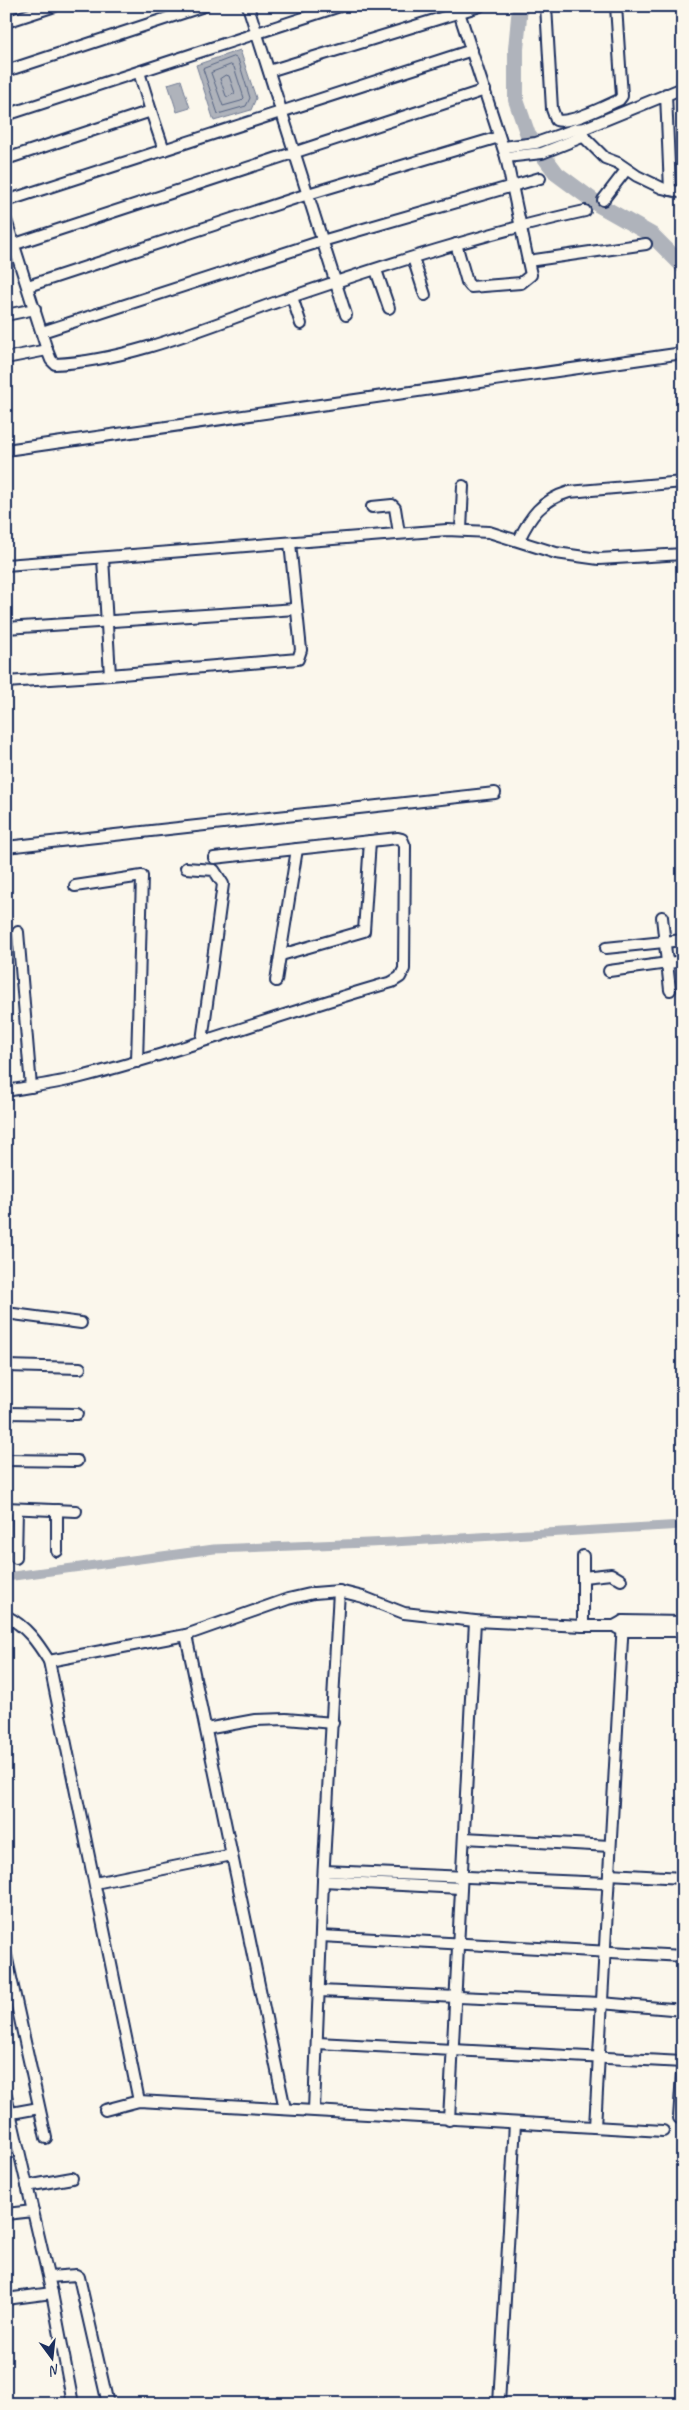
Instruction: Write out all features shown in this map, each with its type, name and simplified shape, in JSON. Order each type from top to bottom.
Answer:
[{"type":"street","points":[[6,22],[55,6]]},
{"type":"street","points":[[6,71],[204,6]]},
{"type":"street","points":[[248,6],[296,152],[346,316]]},
{"type":"street","points":[[6,115],[340,6]]},
{"type":"street","points":[[270,71],[458,10],[480,6]]},
{"type":"street","points":[[546,6],[552,109],[556,120],[560,121],[592,111],[619,100],[622,96],[616,6]]},
{"type":"street","points":[[456,244],[467,282],[472,287],[526,281],[531,271],[511,185],[510,151],[499,137],[458,10]]},
{"type":"street","points":[[6,202],[472,50]]},
{"type":"street","points":[[139,72],[164,150]]},
{"type":"street","points":[[510,151],[542,153],[581,131],[683,88]]},
{"type":"street","points":[[10,246],[485,90]]},
{"type":"street","points":[[666,94],[670,190]]},
{"type":"street","points":[[6,159],[151,111]]},
{"type":"street","points":[[510,151],[581,131]]},
{"type":"street","points":[[581,131],[605,158],[670,190],[683,193]]},
{"type":"street","points":[[28,286],[308,194],[499,137]]},
{"type":"street","points":[[603,200],[626,170]]},
{"type":"street","points":[[42,332],[322,241],[540,178]]},
{"type":"street","points":[[6,220],[10,246],[28,286],[47,350],[55,364],[90,360],[160,343],[292,297],[456,244],[520,225],[585,211]]},
{"type":"street","points":[[528,261],[646,244]]},
{"type":"street","points":[[413,258],[425,295]]},
{"type":"street","points":[[376,270],[389,308]]},
{"type":"street","points":[[292,297],[301,324]]},
{"type":"street","points":[[6,315],[35,309]]},
{"type":"street","points":[[6,358],[47,350]]},
{"type":"street","points":[[6,450],[683,353]]},
{"type":"street","points":[[519,540],[528,520],[543,504],[557,496],[569,492],[683,482]]},
{"type":"street","points":[[462,530],[463,486]]},
{"type":"street","points":[[372,508],[392,505],[395,508],[399,533]]},
{"type":"street","points":[[6,565],[399,533],[462,530],[489,532],[556,553],[599,559],[683,554]]},
{"type":"street","points":[[6,682],[110,676],[298,659],[301,650],[290,543]]},
{"type":"street","points":[[103,558],[110,676]]},
{"type":"street","points":[[6,628],[296,609]]},
{"type":"street","points":[[6,847],[495,793]]},
{"type":"street","points":[[6,1091],[72,1080],[137,1062],[326,1000],[392,982],[400,977],[404,969],[404,842],[398,838],[214,858]]},
{"type":"street","points":[[281,955],[364,931],[370,840]]},
{"type":"street","points":[[276,981],[297,849]]},
{"type":"street","points":[[186,868],[214,870],[223,884],[202,1041]]},
{"type":"street","points":[[74,886],[142,876],[137,1062]]},
{"type":"street","points":[[662,917],[670,990]]},
{"type":"street","points":[[18,932],[31,1086]]},
{"type":"street","points":[[606,948],[683,940]]},
{"type":"street","points":[[609,971],[683,961]]},
{"type":"street","points":[[6,1313],[81,1322]]},
{"type":"street","points":[[6,1366],[80,1368]]},
{"type":"street","points":[[6,1413],[77,1414]]},
{"type":"street","points":[[6,1460],[78,1461]]},
{"type":"street","points":[[16,1558],[12,1509],[76,1511]]},
{"type":"street","points":[[57,1510],[57,1551]]},
{"type":"street","points":[[583,1556],[583,1626]]},
{"type":"street","points":[[583,1577],[611,1574],[621,1580]]},
{"type":"street","points":[[314,2110],[339,1591]]},
{"type":"street","points":[[49,1661],[186,1635],[288,1599],[314,1593],[339,1591],[363,1597],[404,1613],[475,1621],[583,1626],[683,1622]]},
{"type":"street","points":[[6,1616],[22,1625],[32,1634],[49,1661],[139,2101]]},
{"type":"street","points":[[449,2120],[475,1621]]},
{"type":"street","points":[[620,1626],[683,1631]]},
{"type":"street","points":[[595,2127],[620,1626]]},
{"type":"street","points":[[186,1635],[285,2109]]},
{"type":"street","points":[[206,1730],[255,1720],[286,1719],[333,1722]]},
{"type":"street","points":[[464,1838],[610,1846]]},
{"type":"street","points":[[95,1883],[232,1855]]},
{"type":"street","points":[[324,1876],[683,1878]]},
{"type":"street","points":[[324,1876],[461,1888]]},
{"type":"street","points":[[321,1936],[683,1956]]},
{"type":"street","points":[[6,1955],[9,1982],[46,2138]]},
{"type":"street","points":[[319,1992],[602,2003],[683,2010]]},
{"type":"street","points":[[317,2043],[683,2061],[679,2118]]},
{"type":"street","points":[[6,2095],[8,2113],[52,2293],[73,2404]]},
{"type":"street","points":[[105,2110],[139,2101],[663,2131]]},
{"type":"street","points":[[8,2113],[39,2108]]},
{"type":"street","points":[[499,2404],[515,2123]]},
{"type":"street","points":[[27,2186],[72,2178]]},
{"type":"street","points":[[6,2214],[33,2211]]},
{"type":"street","points":[[48,2277],[76,2275],[79,2277],[108,2404]]},
{"type":"street","points":[[6,2299],[52,2293]]},
{"type":"water","points":[[240,50],[256,98],[251,110],[214,121],[196,65]]},
{"type":"water","points":[[181,80],[190,108],[177,112],[168,84]]},
{"type":"waterway","points":[[520,6],[516,49],[516,100],[528,135],[557,174],[599,205],[652,235],[683,266]]},
{"type":"waterway","points":[[6,1577],[214,1549],[393,1542],[683,1525]]}]
